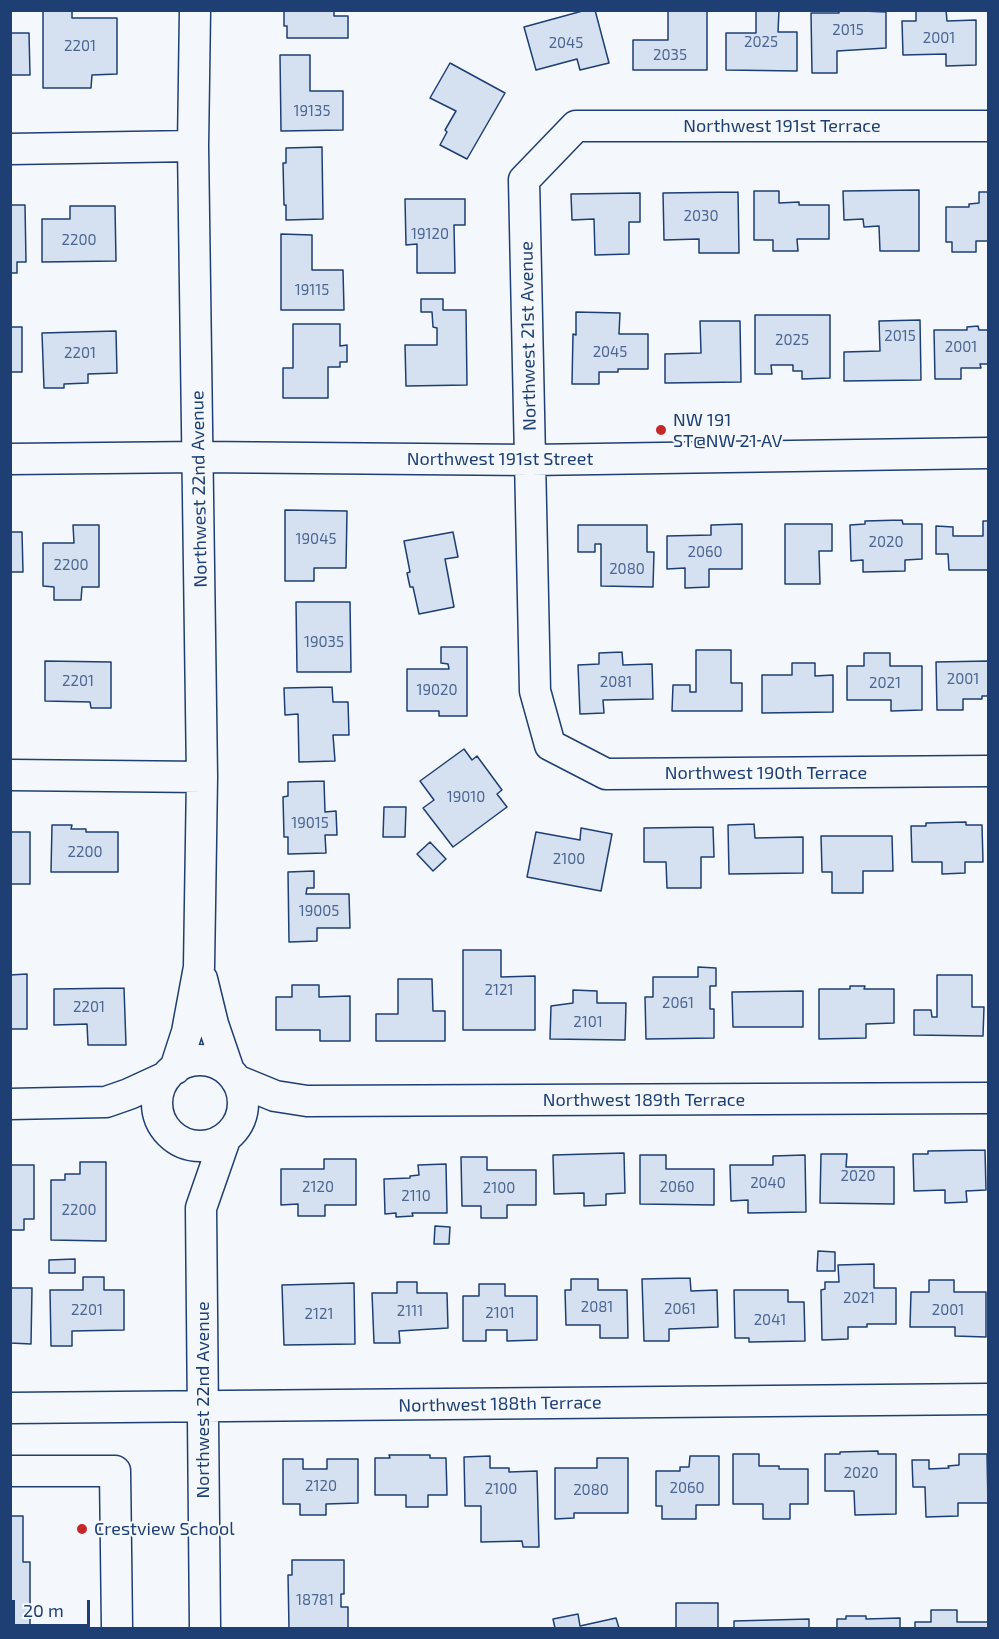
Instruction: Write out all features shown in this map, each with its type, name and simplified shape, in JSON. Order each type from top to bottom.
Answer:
[{"type":"street","name":"Northwest 22nd Avenue","points":[[170,1073],[187,1032],[199,967],[202,777],[193,146],[195,10]]},
{"type":"street","name":"Northwest 191st Terrace","points":[[576,126],[988,126]]},
{"type":"street","name":"Northwest 21st Avenue","points":[[550,745],[535,691],[524,180],[576,126]]},
{"type":"street","points":[[10,149],[193,146]]},
{"type":"street","name":"Northwest 191st Street","points":[[10,459],[198,457],[531,460],[988,453]]},
{"type":"street","name":"Northwest 190th Terrace","points":[[550,745],[606,774],[988,771]]},
{"type":"street","points":[[10,775],[202,777]]},
{"type":"street","name":"Northwest 22nd Avenue","points":[[199,967],[213,1024],[232,1076]]},
{"type":"street","points":[[10,1104],[106,1102],[129,1094],[170,1073],[180,1065],[195,1060],[210,1061],[223,1066],[241,1089],[244,1104],[241,1118],[231,1132],[212,1145],[199,1146],[185,1143],[170,1133],[106,1102]]},
{"type":"street","points":[[170,1073],[160,1086],[157,1101],[158,1114],[170,1133]]},
{"type":"street","name":"Northwest 189th Terrace","points":[[232,1076],[255,1089],[300,1101],[988,1098]]},
{"type":"street","name":"Northwest 189th Terrace","points":[[231,1132],[300,1101]]},
{"type":"street","name":"Northwest 22nd Avenue","points":[[201,1208],[231,1132]]},
{"type":"street","name":"Northwest 22nd Avenue","points":[[170,1133],[186,1161],[201,1208],[205,1629]]},
{"type":"street","name":"Northwest 188th Terrace","points":[[10,1408],[988,1400]]},
{"type":"street","points":[[10,1471],[116,1472],[117,1629]]},
{"type":"building","points":[[43,10],[72,10],[72,18],[117,18],[117,74],[92,75],[91,88],[43,88]]},
{"type":"building","points":[[284,10],[334,10],[334,16],[348,16],[348,38],[287,38]]},
{"type":"building","points":[[586,10],[595,10],[609,63],[580,70],[577,59],[536,70],[524,27]]},
{"type":"building","points":[[668,10],[707,10],[707,70],[633,70],[633,40],[668,40]]},
{"type":"building","points":[[756,10],[779,10],[778,32],[797,32],[797,71],[726,70],[726,33],[756,33]]},
{"type":"building","points":[[839,10],[886,12],[886,48],[837,51],[837,73],[812,73],[811,13],[839,13]]},
{"type":"building","points":[[916,10],[946,10],[947,21],[976,20],[976,65],[946,66],[946,54],[903,55],[902,21],[916,21]]},
{"type":"building","points":[[10,33],[29,33],[30,75],[10,75]]},
{"type":"building","points":[[280,55],[310,55],[310,91],[343,91],[343,130],[281,131]]},
{"type":"building","points":[[450,63],[505,93],[467,159],[440,145],[447,132],[445,130],[456,111],[430,98]]},
{"type":"building","points":[[322,147],[323,219],[286,220],[283,163],[286,163],[286,148]]},
{"type":"building","points":[[919,190],[919,251],[880,251],[879,226],[864,227],[863,219],[844,220],[843,191]]},
{"type":"building","points":[[754,191],[779,191],[779,203],[829,205],[829,239],[797,239],[798,251],[773,251],[773,240],[754,240]]},
{"type":"building","points":[[738,192],[739,253],[699,253],[699,239],[664,240],[663,193]]},
{"type":"building","points":[[979,192],[988,192],[988,241],[976,241],[976,252],[952,252],[952,242],[946,242],[946,207],[969,207],[969,204],[979,203]]},
{"type":"building","points":[[640,193],[640,222],[629,222],[629,254],[595,255],[594,219],[572,220],[571,194]]},
{"type":"building","points":[[405,199],[465,199],[465,225],[454,225],[455,273],[417,273],[417,244],[406,245]]},
{"type":"building","points":[[10,205],[25,205],[26,262],[17,262],[17,273],[10,273]]},
{"type":"building","points":[[70,206],[115,206],[116,261],[42,262],[42,219],[70,219]]},
{"type":"building","points":[[281,234],[312,235],[312,270],[343,270],[344,310],[281,310]]},
{"type":"building","points":[[421,299],[443,299],[443,310],[466,310],[467,385],[406,386],[405,345],[437,345],[437,328],[433,327],[432,312],[421,312]]},
{"type":"building","points":[[576,312],[620,313],[619,334],[648,334],[648,369],[618,369],[618,372],[599,372],[599,384],[572,384]]},
{"type":"building","points":[[755,315],[830,315],[830,378],[802,379],[802,371],[793,371],[793,365],[771,365],[772,374],[755,374]]},
{"type":"building","points":[[10,317],[11,327],[22,327],[22,372],[10,372]]},
{"type":"building","points":[[920,320],[921,380],[844,381],[844,352],[880,351],[879,321]]},
{"type":"building","points":[[700,321],[740,321],[741,382],[665,383],[665,354],[701,353]]},
{"type":"building","points":[[293,324],[340,324],[340,346],[347,345],[347,362],[340,362],[340,367],[328,367],[328,398],[283,398],[283,368],[293,368]]},
{"type":"building","points":[[978,326],[979,330],[988,330],[988,364],[980,364],[981,368],[961,368],[961,379],[935,379],[934,330],[967,330],[967,327]]},
{"type":"building","points":[[116,331],[117,373],[88,374],[88,383],[64,384],[64,388],[44,388],[42,333]]},
{"type":"building","points":[[285,510],[347,511],[346,568],[314,568],[314,581],[285,581]]},
{"type":"building","points":[[902,520],[903,524],[922,524],[922,559],[905,560],[905,571],[863,572],[863,560],[851,561],[850,525],[865,524],[865,521]]},
{"type":"building","points":[[983,521],[988,521],[988,570],[949,570],[948,554],[936,554],[936,526],[953,527],[953,536],[983,536]]},
{"type":"building","points":[[742,524],[742,569],[709,569],[709,587],[685,588],[685,568],[667,569],[667,536],[711,535],[711,525]]},
{"type":"building","points":[[785,524],[832,524],[832,551],[819,551],[820,584],[785,584]]},
{"type":"building","points":[[73,525],[99,525],[99,587],[82,587],[81,600],[54,600],[54,587],[43,586],[43,543],[74,543]]},
{"type":"building","points":[[578,525],[647,525],[647,552],[654,552],[653,587],[601,586],[601,544],[595,544],[595,552],[578,552]]},
{"type":"building","points":[[10,532],[22,532],[23,572],[10,572]]},
{"type":"building","points":[[453,532],[458,557],[445,559],[454,607],[419,614],[413,587],[410,587],[407,573],[410,572],[404,541]]},
{"type":"building","points":[[296,602],[350,602],[351,672],[297,672]]},
{"type":"building","points":[[441,647],[467,647],[467,716],[439,716],[439,711],[407,711],[407,669],[449,669],[448,664],[441,663]]},
{"type":"building","points":[[696,650],[731,650],[731,683],[742,683],[742,711],[672,711],[673,685],[690,685],[690,692],[696,692]]},
{"type":"building","points":[[622,652],[623,665],[652,664],[653,699],[603,700],[604,713],[580,714],[578,665],[599,664],[599,653]]},
{"type":"building","points":[[864,653],[890,653],[890,666],[922,666],[922,710],[891,711],[891,700],[847,700],[847,666],[864,666]]},
{"type":"building","points":[[45,661],[111,662],[111,708],[91,708],[90,702],[45,701]]},
{"type":"building","points":[[988,661],[988,696],[982,696],[982,699],[963,699],[963,710],[937,710],[936,662]]},
{"type":"building","points":[[792,663],[815,663],[815,676],[833,675],[833,712],[762,713],[762,675],[792,675]]},
{"type":"building","points":[[332,687],[333,702],[348,702],[349,735],[333,735],[335,761],[299,762],[298,714],[285,715],[284,688]]},
{"type":"building","points":[[464,749],[472,760],[477,756],[502,790],[497,794],[507,807],[453,847],[423,808],[434,800],[420,781]]},
{"type":"building","points":[[324,781],[325,812],[336,811],[337,835],[325,835],[326,853],[288,854],[288,837],[284,837],[283,797],[288,796],[288,782]]},
{"type":"building","points":[[384,807],[406,807],[405,837],[383,837]]},
{"type":"building","points":[[966,822],[966,825],[982,825],[983,862],[965,862],[965,873],[942,874],[942,862],[912,862],[911,826],[926,826],[926,823]]},
{"type":"building","points":[[754,824],[755,838],[803,837],[803,873],[729,874],[728,825]]},
{"type":"building","points":[[52,825],[72,825],[71,829],[86,829],[86,832],[118,832],[118,872],[51,872]]},
{"type":"building","points":[[713,827],[714,857],[701,857],[701,888],[667,888],[666,862],[644,862],[644,828]]},
{"type":"building","points":[[581,828],[612,834],[601,891],[527,877],[536,832],[580,840]]},
{"type":"building","points":[[10,832],[30,832],[30,884],[10,884]]},
{"type":"building","points":[[821,836],[892,836],[893,871],[863,871],[863,893],[832,893],[832,872],[822,872]]},
{"type":"building","points":[[430,842],[446,859],[433,871],[417,854]]},
{"type":"building","points":[[314,871],[314,888],[307,888],[306,894],[349,894],[350,928],[317,928],[317,941],[289,942],[288,872]]},
{"type":"building","points":[[463,950],[501,950],[501,977],[535,976],[535,1030],[463,1030]]},
{"type":"building","points":[[698,967],[716,968],[716,986],[710,986],[710,1009],[714,1009],[714,1038],[646,1039],[645,997],[653,997],[653,977],[698,977]]},
{"type":"building","points":[[27,974],[27,1029],[10,1029],[10,975]]},
{"type":"building","points":[[937,975],[972,975],[972,1007],[984,1007],[983,1036],[914,1035],[914,1010],[931,1010],[932,1017],[937,1017]]},
{"type":"building","points":[[398,979],[432,979],[433,1011],[445,1011],[445,1041],[376,1041],[376,1014],[398,1014]]},
{"type":"building","points":[[292,985],[319,985],[319,997],[350,996],[350,1041],[320,1041],[320,1030],[276,1030],[276,997],[292,997]]},
{"type":"building","points":[[850,986],[865,986],[864,989],[894,989],[894,1023],[866,1024],[866,1038],[819,1039],[819,989],[850,989]]},
{"type":"building","points":[[124,988],[126,1045],[88,1045],[87,1024],[54,1025],[54,989]]},
{"type":"building","points":[[573,990],[597,991],[597,1003],[626,1003],[625,1040],[550,1039],[551,1006],[573,1003]]},
{"type":"building","points":[[803,991],[803,1027],[733,1027],[732,992]]},
{"type":"building","points":[[985,1150],[986,1190],[966,1191],[967,1202],[945,1203],[945,1190],[914,1191],[913,1154],[928,1154],[928,1151]]},
{"type":"building","points":[[624,1153],[625,1193],[606,1194],[606,1205],[584,1206],[584,1193],[554,1194],[553,1155]]},
{"type":"building","points":[[821,1154],[847,1154],[846,1167],[894,1167],[894,1204],[820,1203]]},
{"type":"building","points":[[640,1155],[666,1155],[666,1169],[714,1169],[714,1205],[640,1204]]},
{"type":"building","points":[[805,1155],[806,1212],[748,1213],[748,1200],[731,1201],[730,1165],[773,1165],[773,1156]]},
{"type":"building","points":[[461,1157],[487,1157],[487,1170],[536,1170],[536,1205],[507,1205],[507,1218],[481,1218],[481,1206],[462,1206]]},
{"type":"building","points":[[324,1159],[356,1159],[356,1205],[325,1205],[325,1216],[298,1216],[298,1204],[281,1205],[281,1169],[324,1169]]},
{"type":"building","points":[[80,1162],[106,1162],[106,1241],[51,1240],[51,1180],[65,1180],[65,1174],[80,1174]]},
{"type":"building","points":[[446,1164],[447,1213],[412,1213],[413,1216],[396,1217],[396,1213],[385,1214],[384,1179],[410,1178],[410,1176],[419,1175],[418,1165]]},
{"type":"building","points":[[11,1165],[34,1165],[34,1219],[24,1219],[24,1230],[10,1230]]},
{"type":"building","points":[[435,1226],[450,1227],[449,1244],[434,1244]]},
{"type":"building","points":[[818,1251],[835,1252],[835,1271],[817,1271]]},
{"type":"building","points":[[75,1259],[75,1273],[49,1273],[49,1260]]},
{"type":"building","points":[[874,1264],[874,1288],[896,1288],[896,1324],[867,1324],[867,1327],[848,1327],[848,1339],[822,1340],[821,1290],[825,1289],[825,1282],[839,1282],[838,1265]]},
{"type":"building","points":[[83,1277],[104,1277],[104,1290],[124,1290],[124,1330],[72,1331],[72,1346],[51,1346],[50,1290],[83,1290]]},
{"type":"building","points":[[690,1278],[691,1291],[717,1290],[718,1327],[669,1329],[669,1341],[644,1341],[642,1279]]},
{"type":"building","points":[[571,1279],[598,1279],[598,1290],[627,1290],[628,1338],[600,1338],[600,1325],[566,1325],[565,1290],[571,1290]]},
{"type":"building","points":[[929,1280],[954,1280],[954,1292],[986,1292],[986,1337],[955,1336],[955,1327],[910,1327],[911,1292],[929,1292]]},
{"type":"building","points":[[397,1282],[417,1282],[417,1293],[447,1293],[448,1328],[399,1331],[400,1343],[374,1343],[372,1293],[397,1293]]},
{"type":"building","points":[[354,1283],[355,1344],[284,1345],[282,1285]]},
{"type":"building","points":[[479,1284],[505,1284],[505,1296],[537,1296],[537,1340],[507,1341],[507,1330],[486,1330],[486,1341],[463,1341],[463,1296],[479,1296]]},
{"type":"building","points":[[10,1288],[32,1288],[31,1344],[10,1343]]},
{"type":"building","points":[[734,1290],[788,1290],[788,1302],[804,1302],[805,1341],[749,1342],[749,1338],[735,1338]]},
{"type":"building","points":[[878,1451],[878,1454],[896,1454],[896,1514],[855,1515],[854,1491],[825,1491],[825,1454]]},
{"type":"building","points":[[733,1454],[759,1454],[759,1466],[808,1469],[808,1504],[790,1504],[790,1519],[763,1519],[763,1504],[733,1504]]},
{"type":"building","points":[[959,1454],[987,1454],[988,1503],[958,1503],[958,1516],[926,1517],[925,1487],[913,1487],[912,1460],[929,1460],[929,1469],[949,1468],[948,1466],[959,1465]]},
{"type":"building","points":[[389,1455],[430,1455],[430,1458],[446,1458],[447,1495],[428,1495],[428,1507],[406,1507],[406,1495],[375,1495],[375,1458],[390,1458]]},
{"type":"building","points":[[490,1456],[490,1468],[509,1468],[509,1472],[537,1471],[539,1547],[523,1547],[522,1541],[481,1542],[481,1506],[465,1506],[464,1457]]},
{"type":"building","points":[[690,1456],[719,1456],[719,1505],[696,1505],[696,1519],[662,1519],[662,1506],[656,1506],[656,1471],[680,1471],[680,1467],[689,1467]]},
{"type":"building","points":[[597,1458],[628,1458],[628,1513],[574,1513],[574,1518],[555,1519],[555,1468],[597,1468]]},
{"type":"building","points":[[283,1459],[303,1459],[303,1469],[327,1469],[327,1459],[358,1459],[358,1503],[326,1504],[326,1515],[300,1515],[300,1504],[283,1504]]},
{"type":"building","points":[[10,1516],[23,1516],[23,1562],[30,1562],[30,1628],[10,1628]]},
{"type":"building","points":[[292,1560],[344,1560],[344,1594],[341,1594],[341,1607],[348,1607],[348,1628],[289,1628],[288,1575],[292,1575]]},
{"type":"building","points":[[676,1603],[718,1603],[718,1628],[676,1628]]},
{"type":"building","points":[[931,1610],[957,1610],[957,1622],[988,1622],[988,1628],[915,1628],[915,1622],[931,1622]]},
{"type":"building","points":[[578,1614],[580,1626],[616,1618],[619,1628],[555,1628],[553,1619]]},
{"type":"building","points":[[846,1616],[866,1616],[866,1619],[900,1618],[900,1628],[837,1628],[837,1619],[846,1619]]},
{"type":"building","points":[[809,1619],[809,1628],[734,1628],[734,1621]]},
{"type":"place","name":"NW 191 ST@NW 21 AV","points":[[661,430]]},
{"type":"place","name":"Crestview School","points":[[82,1529]]}]
